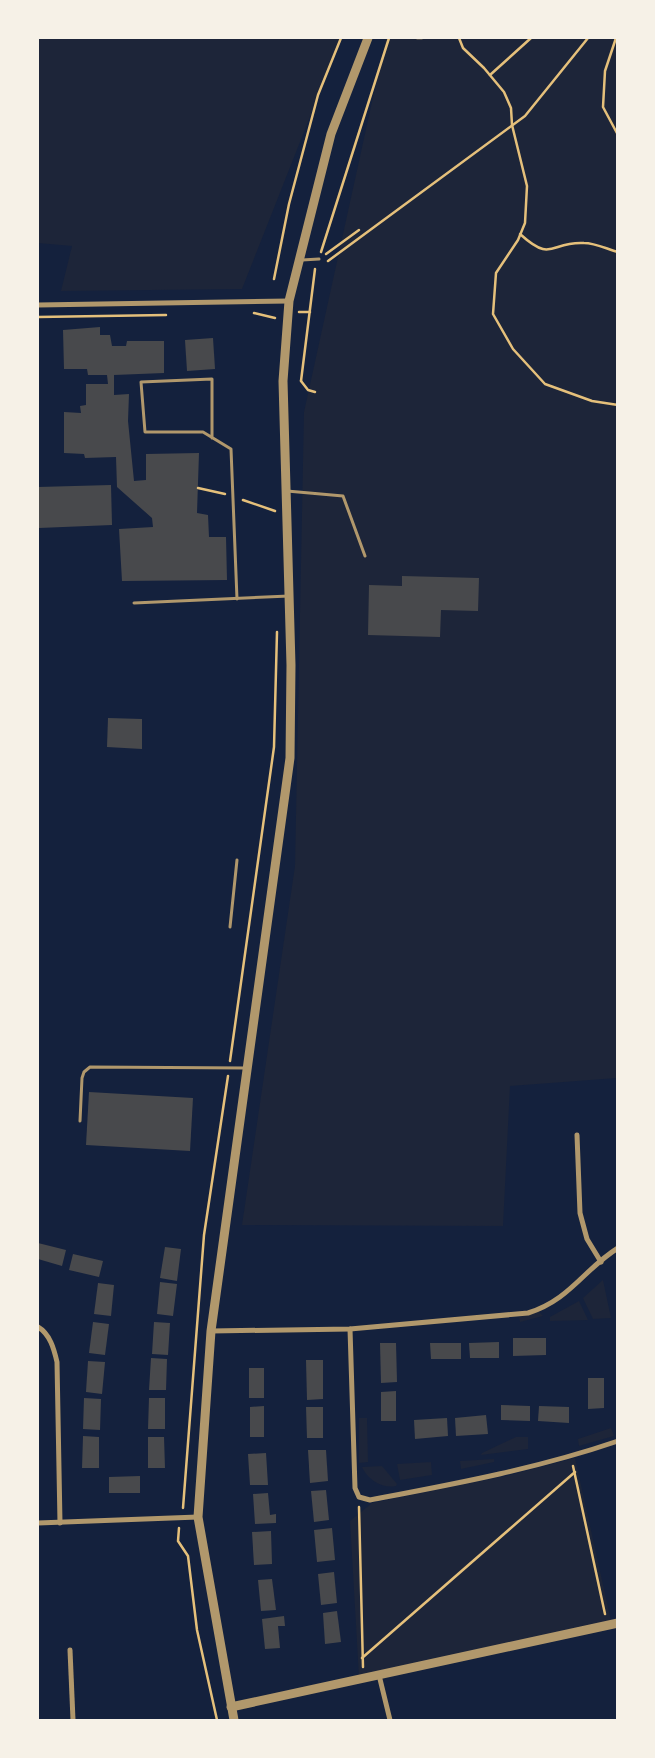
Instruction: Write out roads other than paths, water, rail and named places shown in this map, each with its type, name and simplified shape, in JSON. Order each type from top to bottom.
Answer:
[{"type":"street","points":[[234,1720],[198,1516],[211,1330],[290,758],[292,709],[283,381],[288,302],[331,134],[368,38]]},
{"type":"street","points":[[38,305],[288,302]]},
{"type":"street","points":[[577,1135],[580,1213],[588,1239],[601,1262]]},
{"type":"street","points":[[211,1330],[350,1328],[528,1312],[541,1309],[566,1293],[618,1248]]},
{"type":"street","points":[[38,1327],[43,1330],[54,1348],[57,1362],[60,1523]]},
{"type":"street","points":[[350,1328],[354,1488],[359,1497],[370,1500],[505,1474],[571,1457],[618,1441]]},
{"type":"street","points":[[38,1523],[198,1516]]},
{"type":"street","points":[[231,1707],[618,1623]]},
{"type":"street","points":[[70,1650],[73,1720]]},
{"type":"street","points":[[379,1675],[390,1720]]},
{"type":"lane","points":[[298,260],[318,259]]},
{"type":"lane","points":[[212,438],[212,379],[141,382],[145,432],[203,432],[212,438],[231,449],[237,598]]},
{"type":"lane","points":[[287,491],[343,496],[365,556]]},
{"type":"lane","points":[[134,603],[289,596]]},
{"type":"lane","points":[[230,927],[237,860]]},
{"type":"lane","points":[[80,1121],[82,1078],[84,1072],[90,1067],[247,1068]]}]
